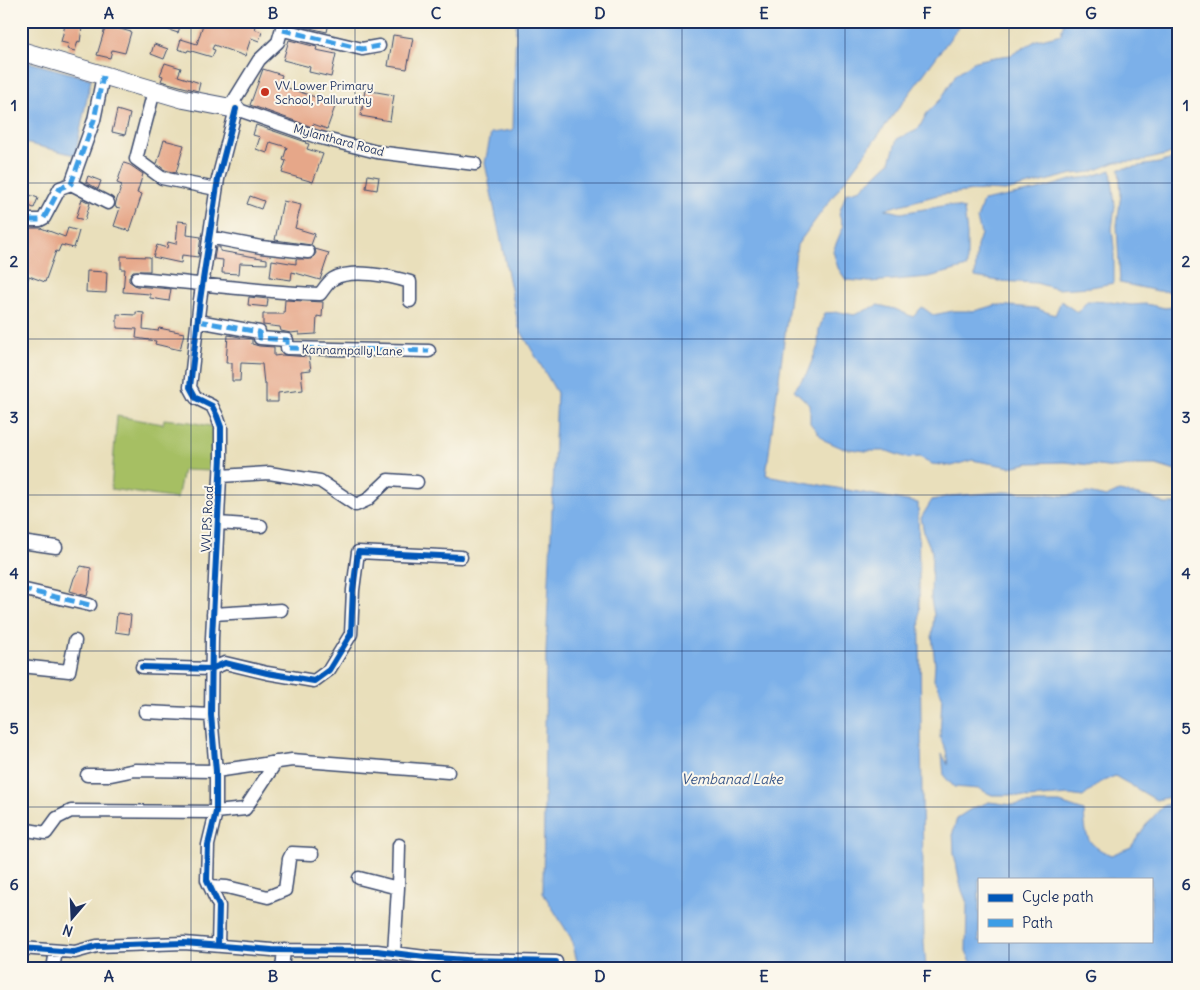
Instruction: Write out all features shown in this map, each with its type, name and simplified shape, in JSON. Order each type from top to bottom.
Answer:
[{"type":"street","points":[[284,26],[362,49],[380,46]]},
{"type":"street","name":"VVLPS Road","points":[[218,945],[219,906],[207,880],[208,845],[216,812],[216,771],[211,715],[213,614],[221,427],[212,406],[196,398],[190,387],[202,283],[216,189],[233,108],[259,60],[278,42],[284,26]]},
{"type":"street","points":[[21,51],[154,91],[184,99],[233,108]]},
{"type":"street","points":[[71,184],[94,120],[103,76]]},
{"type":"street","points":[[154,91],[136,159],[162,178],[216,189]]},
{"type":"street","name":"Mylanthara Road","points":[[233,108],[317,137],[377,152],[475,164]]},
{"type":"street","points":[[21,229],[24,220],[40,220],[44,218],[60,188],[71,184],[108,202]]},
{"type":"street","points":[[209,237],[261,247],[308,252]]},
{"type":"street","points":[[137,278],[202,283],[276,292],[320,294],[333,279],[356,273],[392,276],[410,282],[410,301]]},
{"type":"street","name":"Kannampally Lane","points":[[198,321],[258,332],[260,338],[287,340],[287,348],[429,351]]},
{"type":"street","points":[[220,476],[269,473],[320,481],[356,504],[367,500],[388,480],[417,482]]},
{"type":"street","points":[[218,523],[260,526]]},
{"type":"street","points":[[21,542],[56,547]]},
{"type":"street","points":[[142,667],[212,669],[225,664],[314,681],[329,670],[351,634],[353,590],[358,552],[461,557]]},
{"type":"street","points":[[21,589],[90,605]]},
{"type":"street","points":[[213,614],[281,610]]},
{"type":"street","points":[[21,666],[69,670],[75,641]]},
{"type":"street","points":[[145,712],[211,715]]},
{"type":"street","points":[[86,776],[111,775],[135,770],[216,771],[292,760],[448,772]]},
{"type":"street","points":[[21,829],[46,833],[56,818],[71,811],[216,812],[245,809],[276,762]]},
{"type":"street","points":[[394,953],[399,845]]},
{"type":"street","points":[[210,886],[227,887],[268,897],[285,890],[289,859],[292,853],[312,854]]},
{"type":"street","points":[[359,878],[398,888]]},
{"type":"street","points":[[21,948],[75,952],[97,946],[154,943],[284,950],[377,951],[446,964],[550,964]]},
{"type":"street","points":[[282,969],[284,950]]},
{"type":"street","points":[[53,969],[56,951]]},
{"type":"green space","points":[[117,416],[163,424],[164,419],[215,427],[212,471],[183,470],[177,499],[111,489]]},
{"type":"water","name":"Vembanad Lake","points":[[516,21],[963,21],[797,245],[766,475],[918,503],[924,942],[926,969],[579,969],[571,938],[543,893],[546,652],[557,393],[519,328],[485,163],[491,133],[513,130]]},
{"type":"water","points":[[1064,21],[1179,21],[1179,152],[1140,161],[1116,162],[1091,172],[1073,174],[1005,191],[983,190],[938,195],[885,209],[901,213],[948,205],[964,209],[967,234],[967,267],[929,277],[870,282],[846,280],[838,268],[833,251],[843,227],[839,214],[846,193],[861,189],[890,162],[897,139],[919,128],[927,113],[941,99],[956,74],[975,61],[1011,55],[1037,40],[1061,34]]},
{"type":"water","points":[[21,60],[91,79],[75,155],[21,142]]},
{"type":"water","points":[[1179,157],[1179,292],[1158,291],[1120,283],[1117,225],[1121,194],[1119,169],[1159,163]]},
{"type":"water","points":[[1111,170],[1115,206],[1112,229],[1114,283],[1091,287],[1057,289],[1036,283],[999,281],[975,277],[977,246],[981,234],[977,219],[983,201],[1038,190]]},
{"type":"water","points":[[1061,301],[1078,313],[1087,301],[1131,305],[1146,304],[1165,308],[1179,306],[1179,472],[1156,465],[1115,468],[1065,462],[1029,463],[1010,467],[972,460],[952,466],[932,464],[920,457],[907,458],[887,451],[842,448],[824,440],[810,423],[810,405],[794,390],[807,373],[818,346],[819,329],[825,313],[840,312],[854,315],[878,305],[895,309],[913,317],[922,307],[933,315],[953,311],[974,311],[996,305],[1035,308],[1055,315]]},
{"type":"water","points":[[1119,491],[1152,498],[1164,504],[1179,504],[1179,795],[1156,800],[1115,776],[1099,783],[1083,797],[1069,795],[1028,798],[1011,795],[992,795],[979,789],[954,787],[944,776],[942,754],[948,765],[946,750],[940,738],[942,695],[934,680],[935,664],[932,635],[934,615],[931,599],[932,552],[924,533],[921,518],[932,500],[950,496],[1004,492],[1064,496],[1088,493],[1106,497]]},
{"type":"water","points":[[1179,801],[1179,969],[978,969],[973,966],[966,951],[967,903],[961,888],[954,853],[953,832],[957,818],[971,809],[989,802],[1013,805],[1060,803],[1084,811],[1088,839],[1096,847],[1111,855],[1131,847],[1146,825],[1163,806]]},
{"type":"building","points":[[66,21],[83,21],[80,42],[78,41],[75,51],[67,49],[69,44],[61,42]]},
{"type":"building","points":[[172,21],[181,23],[178,33],[169,30]]},
{"type":"building","points":[[204,21],[235,21],[244,25],[246,21],[257,21],[254,29],[262,32],[259,41],[251,38],[245,56],[214,45],[212,49],[215,50],[212,57],[178,49],[181,39],[197,44]]},
{"type":"building","points":[[297,21],[329,23],[327,32],[297,25]]},
{"type":"building","points":[[106,25],[131,32],[125,53],[112,50],[110,58],[97,55]]},
{"type":"building","points":[[393,35],[413,38],[407,69],[388,66]]},
{"type":"building","points":[[289,40],[317,47],[316,50],[336,54],[331,77],[309,72],[310,67],[283,60]]},
{"type":"building","points":[[154,44],[168,49],[164,59],[151,54]]},
{"type":"building","points":[[165,63],[181,68],[178,76],[200,83],[198,91],[161,81],[163,76],[160,75]]},
{"type":"building","points":[[263,69],[282,75],[279,85],[336,104],[327,129],[313,124],[312,127],[250,105]]},
{"type":"building","points":[[365,90],[394,95],[390,121],[361,116]]},
{"type":"building","points":[[117,110],[130,114],[125,135],[112,132]]},
{"type":"building","points":[[256,125],[306,142],[309,144],[307,149],[323,154],[313,182],[282,173],[286,161],[283,160],[287,147],[270,142],[267,153],[256,149],[260,137],[253,135]]},
{"type":"building","points":[[164,140],[184,145],[176,173],[165,170],[157,164]]},
{"type":"building","points":[[124,163],[143,174],[137,193],[142,194],[130,231],[114,226],[120,208],[115,207],[122,185],[117,183]]},
{"type":"building","points":[[368,175],[379,177],[377,190],[366,188]]},
{"type":"building","points":[[88,176],[101,181],[98,189],[86,182]]},
{"type":"building","points":[[24,193],[38,198],[34,208],[21,203]]},
{"type":"building","points":[[250,196],[264,201],[261,209],[247,204]]},
{"type":"building","points":[[82,199],[90,203],[85,220],[76,218]]},
{"type":"building","points":[[283,201],[301,205],[295,228],[315,234],[311,245],[275,240]]},
{"type":"building","points":[[178,221],[188,222],[187,235],[201,237],[198,257],[182,255],[181,263],[153,257],[157,245],[167,248],[168,242],[176,244]]},
{"type":"building","points":[[30,228],[41,228],[65,237],[68,228],[79,231],[74,248],[61,245],[58,252],[56,251],[45,282],[29,276],[23,294],[21,294],[21,246]]},
{"type":"building","points":[[216,247],[220,247],[220,251],[267,259],[267,264],[240,263],[239,274],[222,273],[223,260],[214,259]]},
{"type":"building","points":[[315,249],[329,253],[320,280],[292,272],[291,280],[270,277],[272,260],[296,264],[296,259],[312,259],[316,253]]},
{"type":"building","points":[[121,256],[150,257],[150,271],[133,271],[129,281],[136,286],[171,289],[169,301],[150,298],[150,294],[123,292],[125,269],[121,269]]},
{"type":"building","points":[[87,271],[107,272],[106,293],[86,292]]},
{"type":"building","points":[[249,297],[268,299],[267,307],[248,305]]},
{"type":"building","points":[[285,300],[323,302],[322,317],[317,316],[316,334],[299,335],[299,332],[291,333],[281,331],[280,327],[263,325],[263,314],[284,314]]},
{"type":"building","points":[[136,312],[144,313],[143,329],[158,331],[159,328],[184,333],[180,350],[155,344],[156,341],[136,338],[137,329],[117,328],[117,314],[136,315]]},
{"type":"building","points":[[228,335],[252,339],[252,344],[259,346],[274,347],[274,356],[309,357],[311,370],[301,371],[303,390],[278,393],[278,402],[266,402],[266,384],[264,384],[262,364],[241,363],[240,381],[232,381],[232,363],[226,363]]},
{"type":"building","points":[[81,566],[91,568],[87,596],[70,591],[74,578]]},
{"type":"building","points":[[117,613],[131,615],[129,634],[115,632]]},
{"type":"marked path","points":[[283,30],[362,49],[379,46]]},
{"type":"marked path","points":[[21,229],[24,220],[40,220],[44,218],[60,188],[71,184],[94,120],[103,76]]},
{"type":"marked path","points":[[198,321],[259,332],[260,338],[287,340],[287,348],[429,351]]},
{"type":"marked path","points":[[21,589],[90,605]]},
{"type":"cycle path","points":[[218,945],[219,906],[207,880],[208,845],[216,812],[216,771],[211,715],[212,638],[221,427],[212,406],[196,398],[190,387],[200,300],[218,179],[236,109]]},
{"type":"cycle path","points":[[142,667],[211,669],[225,663],[314,681],[329,670],[351,634],[353,590],[358,552],[461,557]]},
{"type":"cycle path","points":[[21,948],[75,952],[97,946],[184,943],[272,950],[377,951],[466,960],[556,962]]},
{"type":"place","name":"VV Lower Primary School, Palluruthy","points":[[265,92]]}]
